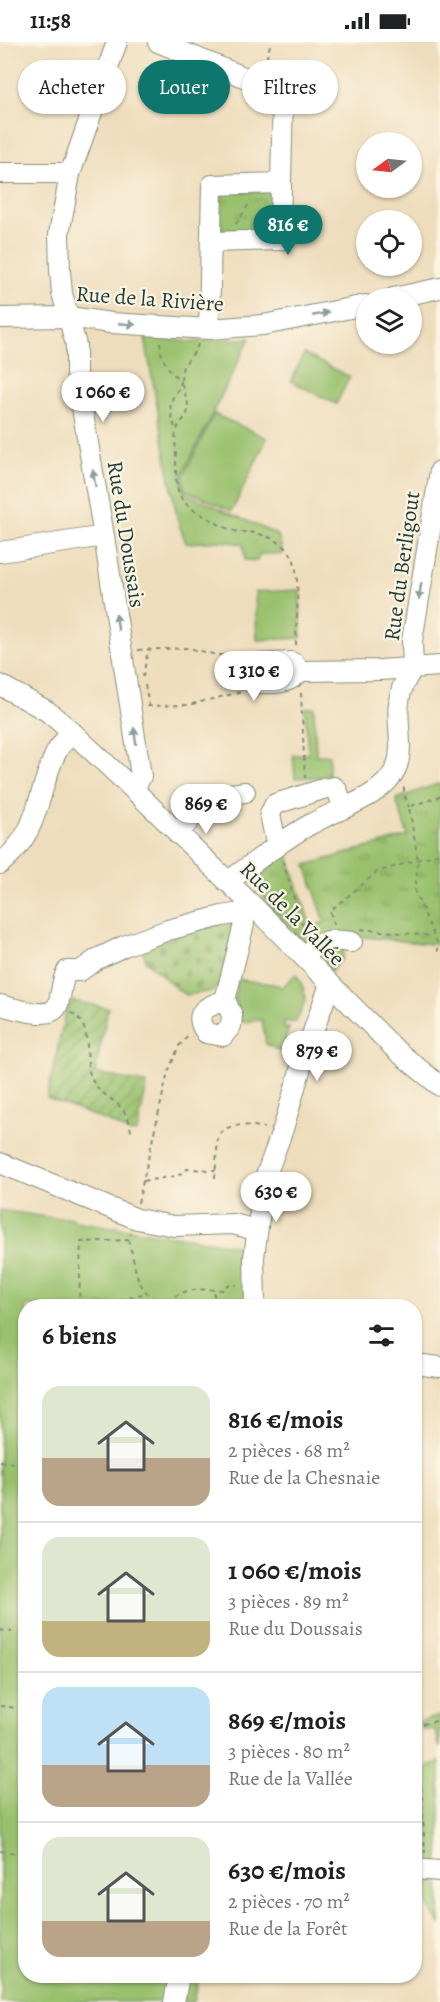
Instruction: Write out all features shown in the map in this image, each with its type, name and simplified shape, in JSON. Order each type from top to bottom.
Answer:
[{"type":"street","name":"Rue du Doussais","points":[[117,42],[70,174],[59,234],[62,294],[76,345],[76,373],[104,536],[140,707],[141,776],[134,790]]},
{"type":"street","points":[[158,42],[242,77]]},
{"type":"street","points":[[218,241],[280,240],[283,114]]},
{"type":"street","points":[[0,173],[60,172],[70,174]]},
{"type":"street","points":[[204,329],[218,241],[212,185],[281,183]]},
{"type":"street","points":[[422,292],[440,288]]},
{"type":"street","name":"Rue de la Rivière","points":[[0,318],[69,316],[111,323],[204,329],[263,325],[356,306]]},
{"type":"street","name":"Rue du Berligout","points":[[413,668],[412,641],[440,471]]},
{"type":"street","points":[[0,552],[104,536]]},
{"type":"street","points":[[257,683],[254,681],[253,671],[258,664],[291,662],[298,670],[440,666]]},
{"type":"street","points":[[227,882],[310,824],[380,787],[392,776],[400,751],[399,702],[403,684],[413,668]]},
{"type":"street","name":"Rue de la Vallée","points":[[0,685],[47,711],[72,732],[227,882],[247,909],[303,956],[397,1051],[440,1086]]},
{"type":"street","points":[[0,864],[26,837],[55,754],[72,732]]},
{"type":"street","points":[[277,847],[270,819],[275,804],[334,787],[344,808]]},
{"type":"street","points":[[178,834],[209,797],[245,792]]},
{"type":"street","points":[[0,1005],[50,1013],[58,1004],[66,973],[71,970],[80,970],[115,950],[168,930],[247,909],[225,1000],[232,1015],[231,1026],[223,1036],[206,1033],[200,1024],[200,1016],[208,1006],[225,1000]]},
{"type":"street","points":[[303,956],[320,942],[355,935]]},
{"type":"street","points":[[255,1299],[256,1230],[264,1181],[330,984]]},
{"type":"street","points":[[0,1163],[137,1219],[174,1226],[233,1224],[256,1230]]},
{"type":"street","points":[[422,1365],[440,1367]]},
{"type":"street","points":[[174,2002],[178,1983]]},
{"type":"path","points":[[266,60],[272,42]]},
{"type":"path","points":[[218,241],[261,184]]},
{"type":"path","points":[[161,327],[161,356],[181,382],[189,406],[186,417],[176,430]]},
{"type":"path","points":[[204,329],[198,346],[184,364],[180,388],[171,401],[171,415],[176,430],[177,489],[182,501],[190,509],[218,524],[240,532],[253,532],[287,547],[297,566],[298,670],[306,795]]},
{"type":"path","points":[[142,650],[188,648],[217,655],[245,658]]},
{"type":"path","points":[[148,650],[140,707],[188,705],[238,694],[257,683]]},
{"type":"path","points":[[438,952],[435,936],[415,892],[418,861],[409,807],[440,796]]},
{"type":"path","points":[[326,928],[335,926],[330,911],[376,872],[440,853]]},
{"type":"path","points":[[300,920],[309,932]]},
{"type":"path","points":[[355,935],[435,936]]},
{"type":"path","points":[[66,1011],[74,1014],[83,1024],[92,1080],[124,1109],[131,1132]]},
{"type":"path","points":[[154,1299],[146,1293],[135,1270],[128,1240],[137,1219],[143,1181],[168,1072],[179,1046],[200,1024]]},
{"type":"path","points":[[215,1178],[218,1136],[227,1127],[257,1126],[282,1132]]},
{"type":"path","points":[[143,1181],[177,1176],[187,1169],[216,1170]]},
{"type":"path","points":[[79,1299],[81,1242],[128,1240]]},
{"type":"path","points":[[170,1299],[190,1289],[222,1290],[231,1284],[255,1285]]},
{"type":"path","points":[[214,1290],[214,1299]]},
{"type":"path","points":[[123,1299],[146,1293]]},
{"type":"path","points":[[0,1461],[18,1464]]},
{"type":"path","points":[[0,1630],[12,1632]]},
{"type":"path","points":[[0,1706],[18,1708]]},
{"type":"path","points":[[422,1724],[440,1720]]},
{"type":"path","points":[[422,1798],[427,1870]]},
{"type":"path","points":[[0,1851],[18,1853]]},
{"type":"green space","points":[[221,192],[272,192],[272,231],[221,231]]},
{"type":"green space","points":[[145,338],[192,342],[250,338],[181,477],[184,491],[189,495],[278,535],[283,554],[260,554],[257,561],[245,560],[243,544],[221,541],[186,543],[177,518]]},
{"type":"green space","points":[[304,354],[350,377],[336,404],[291,381]]},
{"type":"green space","points":[[214,414],[267,438],[232,511],[185,490],[183,477]]},
{"type":"green space","points":[[300,590],[301,638],[257,640],[255,592]]},
{"type":"green space","points":[[314,707],[316,755],[329,755],[329,776],[295,778],[293,755],[308,754],[305,708]]},
{"type":"green space","points":[[440,783],[440,945],[346,935],[342,959],[331,971],[268,904],[261,891],[259,882],[261,874],[287,853],[311,927],[325,922],[306,865],[408,836],[396,799]]},
{"type":"green space","points":[[225,920],[239,926],[221,985],[212,991],[187,995],[179,991],[146,961],[142,947]]},
{"type":"green space","points":[[296,974],[303,987],[305,998],[296,1022],[284,1022],[284,1028],[289,1028],[281,1052],[266,1044],[262,1020],[241,1022],[235,998],[237,979],[278,985],[281,988]]},
{"type":"green space","points":[[68,1000],[108,1008],[95,1073],[147,1084],[137,1132],[129,1133],[112,1123],[47,1098]]},
{"type":"green space","points":[[0,1210],[52,1218],[73,1218],[74,1221],[247,1247],[250,1299],[18,1299],[18,1983],[169,1983],[165,2002],[0,2002]]},
{"type":"green space","points":[[440,1716],[440,1748],[435,1729],[423,1731],[422,1721]]},
{"type":"green space","points":[[440,1762],[438,1864],[430,1863],[425,1773],[428,1766]]},
{"type":"green space","points":[[429,1879],[440,1880],[440,1924],[426,1901]]},
{"type":"green space","points":[[187,1983],[198,1983],[194,2002],[183,2002]]}]
